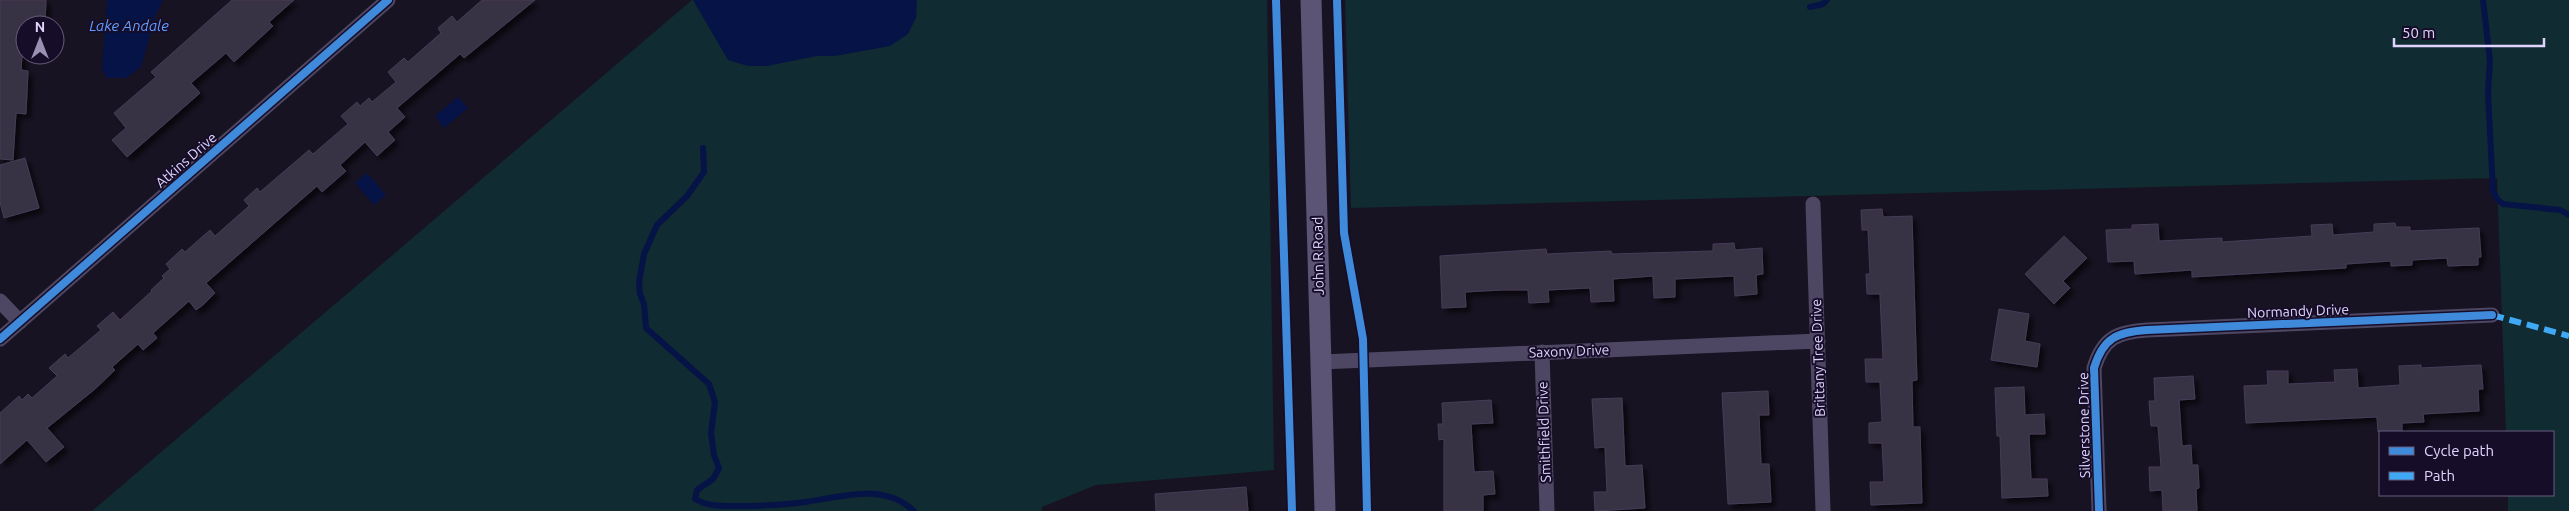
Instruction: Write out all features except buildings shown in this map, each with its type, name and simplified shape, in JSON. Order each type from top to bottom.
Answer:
[{"type":"main road","name":"John R Road","points":[[1311,0],[1325,511]]},
{"type":"street","name":"Atkins Drive","points":[[0,339],[388,0]]},
{"type":"street","name":"Brittany Tree Drive","points":[[1813,204],[1823,511]]},
{"type":"street","points":[[0,301],[20,322]]},
{"type":"street","name":"Normandy Drive","points":[[2107,342],[2126,333],[2147,330],[2492,315]]},
{"type":"street","name":"Saxony Drive","points":[[1321,362],[1818,341]]},
{"type":"street","name":"Silverstone Drive","points":[[2098,511],[2094,368],[2098,356],[2107,342]]},
{"type":"street","name":"Smithfield Drive","points":[[1542,352],[1547,511]]},
{"type":"green space","points":[[692,0],[1267,0],[1274,470],[1096,485],[1042,507],[1042,511],[92,511]]},
{"type":"green space","points":[[1345,0],[2569,0],[2569,511],[2508,511],[2508,496],[2554,496],[2554,431],[2506,431],[2497,178],[1351,208]]},
{"type":"water","name":"Lake Andale","points":[[107,0],[163,0],[155,17],[141,67],[126,78],[107,78],[102,70]]},
{"type":"water","points":[[693,0],[917,0],[916,18],[908,34],[890,46],[835,56],[817,56],[767,66],[748,66],[728,60]]},
{"type":"water","points":[[458,97],[468,108],[444,128],[435,116]]},
{"type":"water","points":[[367,173],[386,195],[374,205],[355,183]]},
{"type":"waterway","points":[[1810,7],[1823,4],[1827,0]]},
{"type":"waterway","points":[[2483,0],[2490,61],[2488,93],[2493,191],[2497,199],[2503,204],[2560,210],[2569,215]]},
{"type":"waterway","points":[[703,148],[704,172],[687,196],[657,225],[644,254],[639,282],[640,294],[644,304],[646,328],[709,384],[715,402],[711,433],[714,455],[719,468],[713,479],[697,490],[695,499],[716,506],[756,506],[797,503],[848,495],[876,494],[902,502],[914,511]]},
{"type":"marked path","points":[[2492,315],[2569,336]]},
{"type":"cycle path","points":[[0,339],[388,0]]},
{"type":"cycle path","points":[[1276,0],[1292,511]]},
{"type":"cycle path","points":[[1337,0],[1344,233],[1363,339],[1367,511]]},
{"type":"cycle path","points":[[2099,511],[2094,368],[2107,343],[2119,335],[2147,330],[2492,315]]}]
